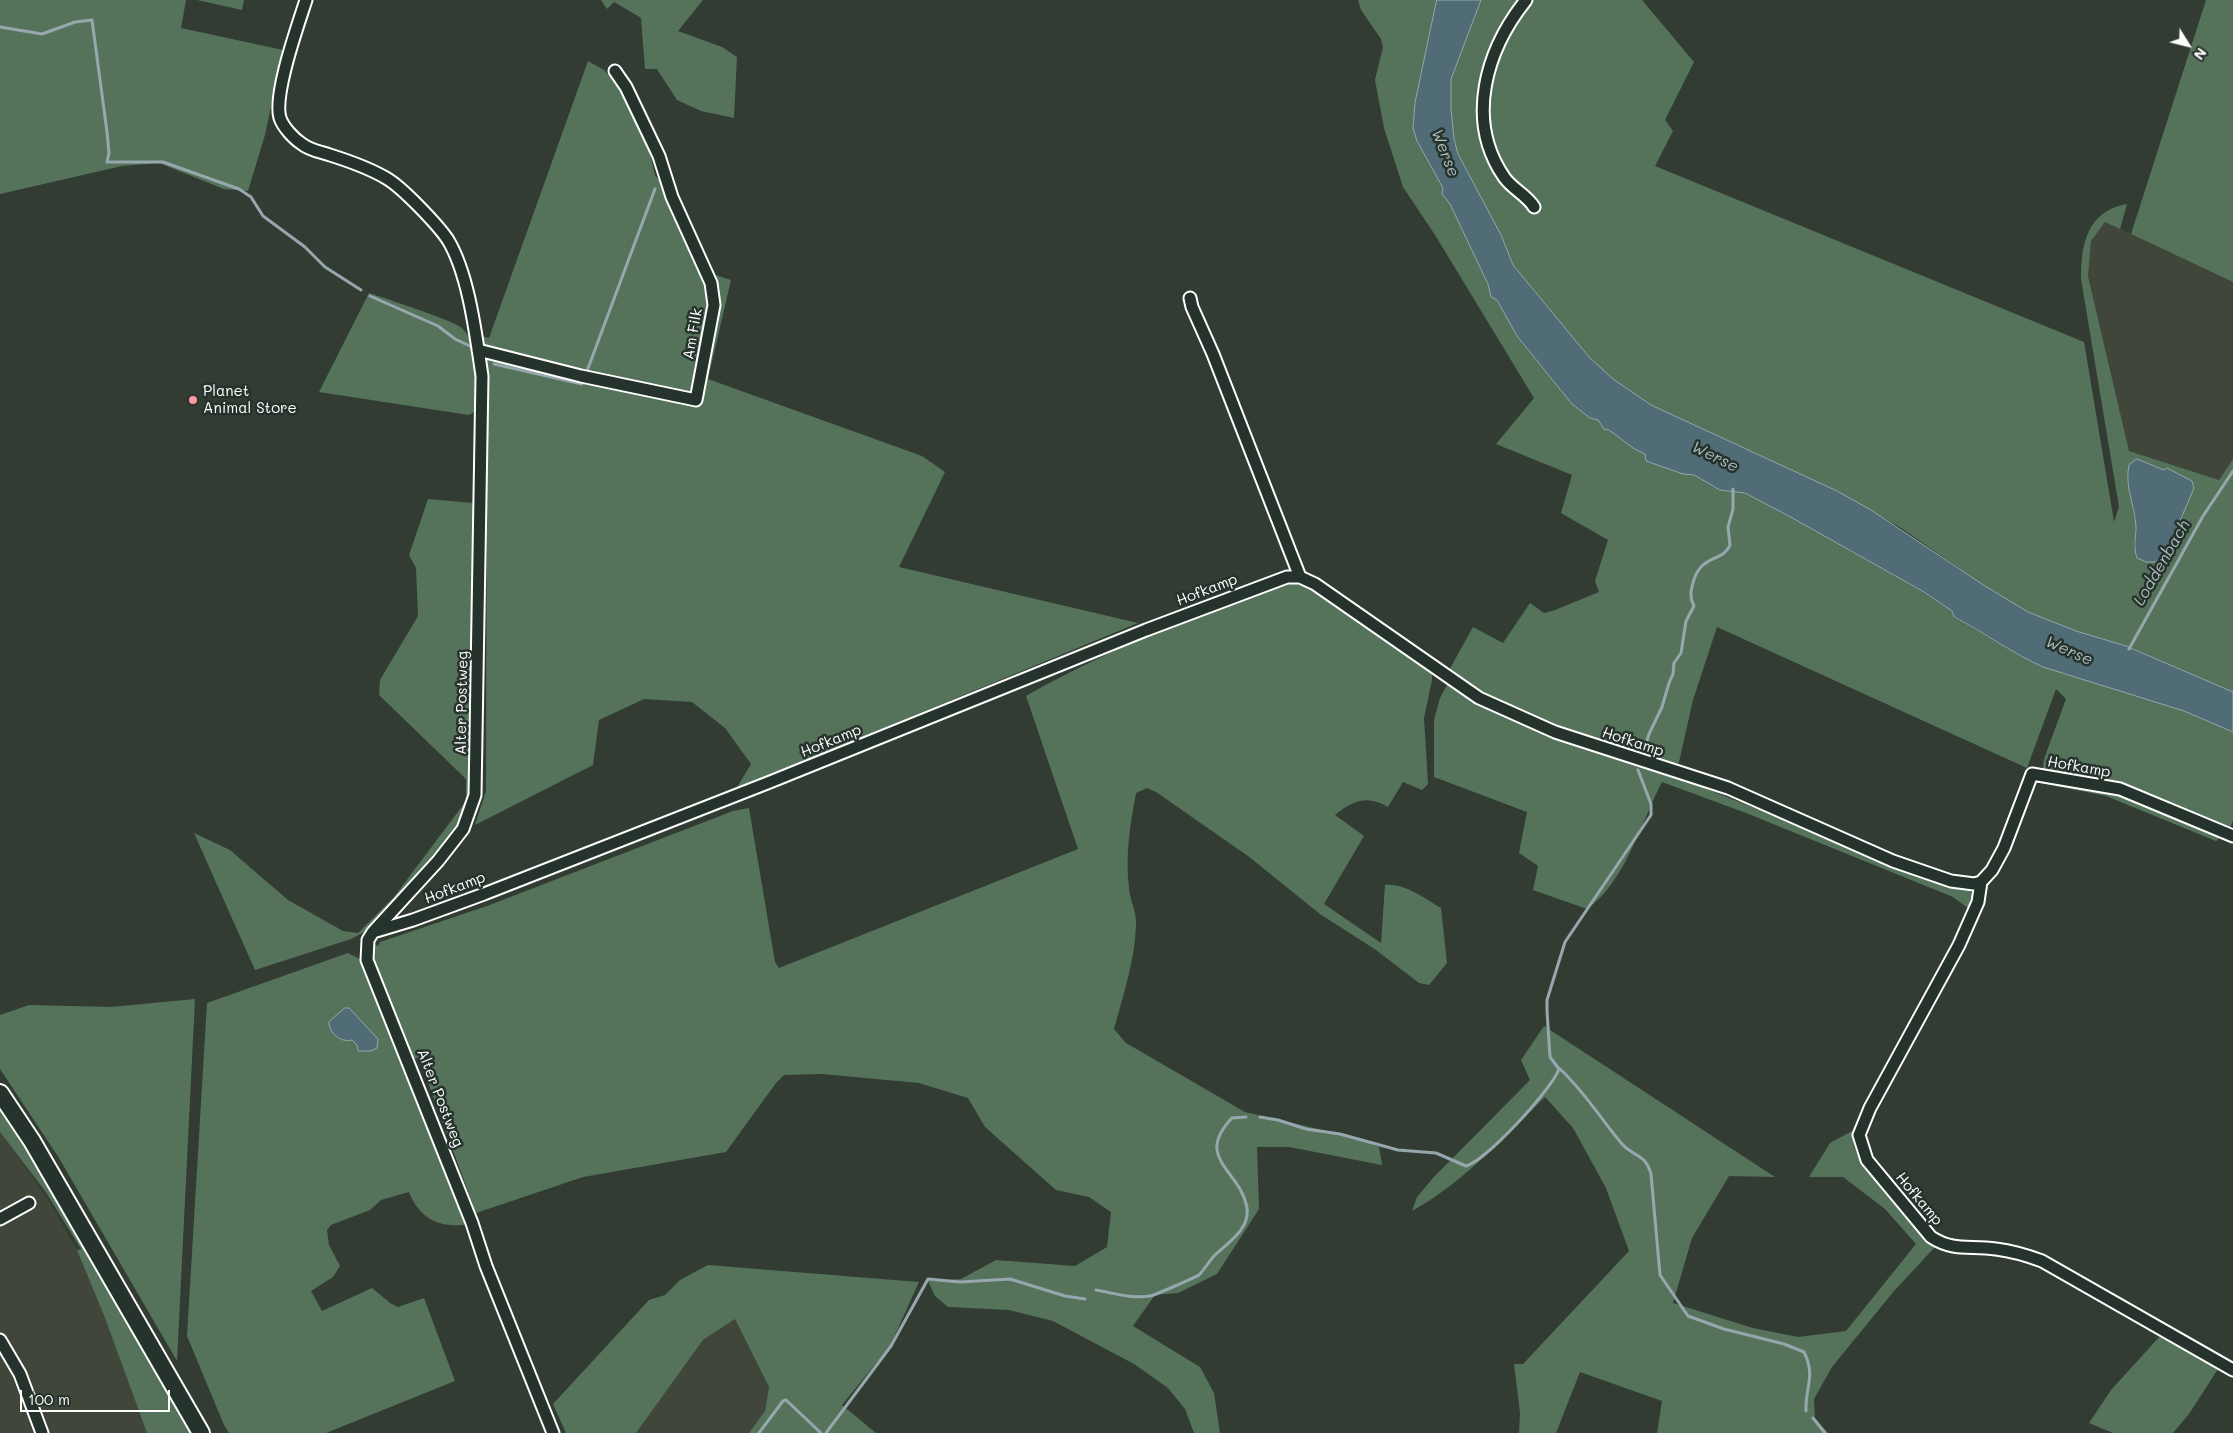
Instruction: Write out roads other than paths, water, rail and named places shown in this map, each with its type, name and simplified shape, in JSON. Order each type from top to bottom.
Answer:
[{"type":"main road","points":[[0,1093],[32,1140],[201,1433]]},
{"type":"street","name":"Alter Postweg","points":[[306,0],[290,50],[281,90],[280,118],[288,131],[302,145],[354,163],[388,179],[415,204],[448,240],[463,276],[478,350],[482,376],[475,795],[464,829],[438,861],[373,932],[368,940],[367,960],[462,1195],[486,1266],[553,1433]]},
{"type":"street","points":[[1526,0],[1515,14],[1496,50],[1485,84],[1482,110],[1484,128],[1490,149],[1504,177],[1534,207]]},
{"type":"street","name":"Am Filk","points":[[478,350],[581,376],[696,400],[714,305],[711,283],[672,197],[659,156],[626,88],[615,72]]},
{"type":"street","points":[[1190,298],[1300,577]]},
{"type":"street","name":"Hofkamp","points":[[373,932],[413,920],[502,886],[1286,577],[1300,577],[1314,584],[1479,698],[1547,728],[1617,753],[1728,788],[1929,875],[1965,884],[1981,882]]},
{"type":"street","name":"Hofkamp","points":[[2233,836],[2120,789],[2032,774],[2004,848],[1992,870],[1981,882],[1978,902],[1959,944],[1870,1108],[1859,1135],[1867,1160],[1931,1237],[1943,1245],[1954,1248],[1993,1248],[2017,1252],[2042,1261],[2233,1370]]},
{"type":"street","points":[[0,1219],[29,1203]]},
{"type":"street","points":[[0,1340],[20,1374],[42,1433]]},
{"type":"water","name":"Werse","points":[[1437,0],[1481,0],[1451,79],[1451,108],[1454,139],[1458,154],[1501,235],[1513,265],[1589,357],[1613,379],[1651,405],[1837,491],[1871,510],[1985,586],[2028,612],[2076,631],[2126,646],[2233,692],[2233,732],[2184,711],[2043,667],[1954,617],[1952,611],[1924,592],[1745,493],[1720,490],[1694,475],[1683,474],[1646,461],[1645,454],[1633,448],[1609,430],[1604,429],[1598,420],[1590,418],[1572,404],[1517,336],[1497,300],[1491,297],[1488,284],[1450,204],[1442,194],[1443,188],[1417,141],[1413,128],[1415,103]]},
{"type":"water","points":[[2137,459],[2164,470],[2167,468],[2192,481],[2194,488],[2165,556],[2160,562],[2146,562],[2137,558],[2136,554],[2136,527],[2128,473],[2129,465]]},
{"type":"water","points":[[345,1008],[349,1008],[378,1039],[377,1048],[371,1051],[358,1051],[357,1045],[352,1040],[339,1039],[333,1033],[329,1022]]},
{"type":"waterway","points":[[0,27],[42,34],[75,22],[92,20],[107,132],[109,153],[107,162],[163,162],[239,189],[251,197],[263,216],[305,247],[325,267],[361,290]]},
{"type":"waterway","points":[[587,371],[655,189]]},
{"type":"waterway","points":[[370,296],[438,326],[455,339],[472,347]]},
{"type":"waterway","points":[[494,364],[582,384]]},
{"type":"waterway","name":"Loddenbach","points":[[2129,649],[2203,516],[2233,471]]},
{"type":"waterway","points":[[1643,754],[1649,734],[1662,707],[1673,674],[1674,663],[1681,653],[1686,621],[1694,606],[1691,590],[1695,576],[1705,563],[1722,555],[1730,545],[1728,527],[1733,509],[1733,489]]},
{"type":"waterway","points":[[1260,1117],[1278,1120],[1306,1129],[1340,1134],[1398,1150],[1436,1153],[1466,1166],[1476,1161],[1503,1138],[1532,1107],[1554,1079],[1559,1069],[1550,1057],[1547,1000],[1565,942],[1651,815],[1651,804],[1638,770]]},
{"type":"waterway","points":[[1560,1069],[1585,1096],[1622,1144],[1643,1159],[1649,1167],[1660,1275],[1688,1316],[1724,1329],[1784,1344],[1804,1352],[1810,1375],[1806,1411]]},
{"type":"waterway","points":[[1096,1290],[1136,1297],[1150,1296],[1158,1293],[1199,1275],[1213,1257],[1236,1236],[1245,1223],[1247,1208],[1243,1195],[1218,1154],[1217,1144],[1221,1132],[1232,1118],[1246,1117]]},
{"type":"waterway","points":[[826,1433],[891,1346],[928,1279],[960,1282],[1010,1279],[1065,1296],[1085,1299]]},
{"type":"waterway","points":[[759,1433],[783,1401],[786,1400],[821,1433]]},
{"type":"waterway","points":[[1813,1418],[1825,1433]]},
{"type":"place","name":"Planet Animal Store","points":[[193,400]]}]
